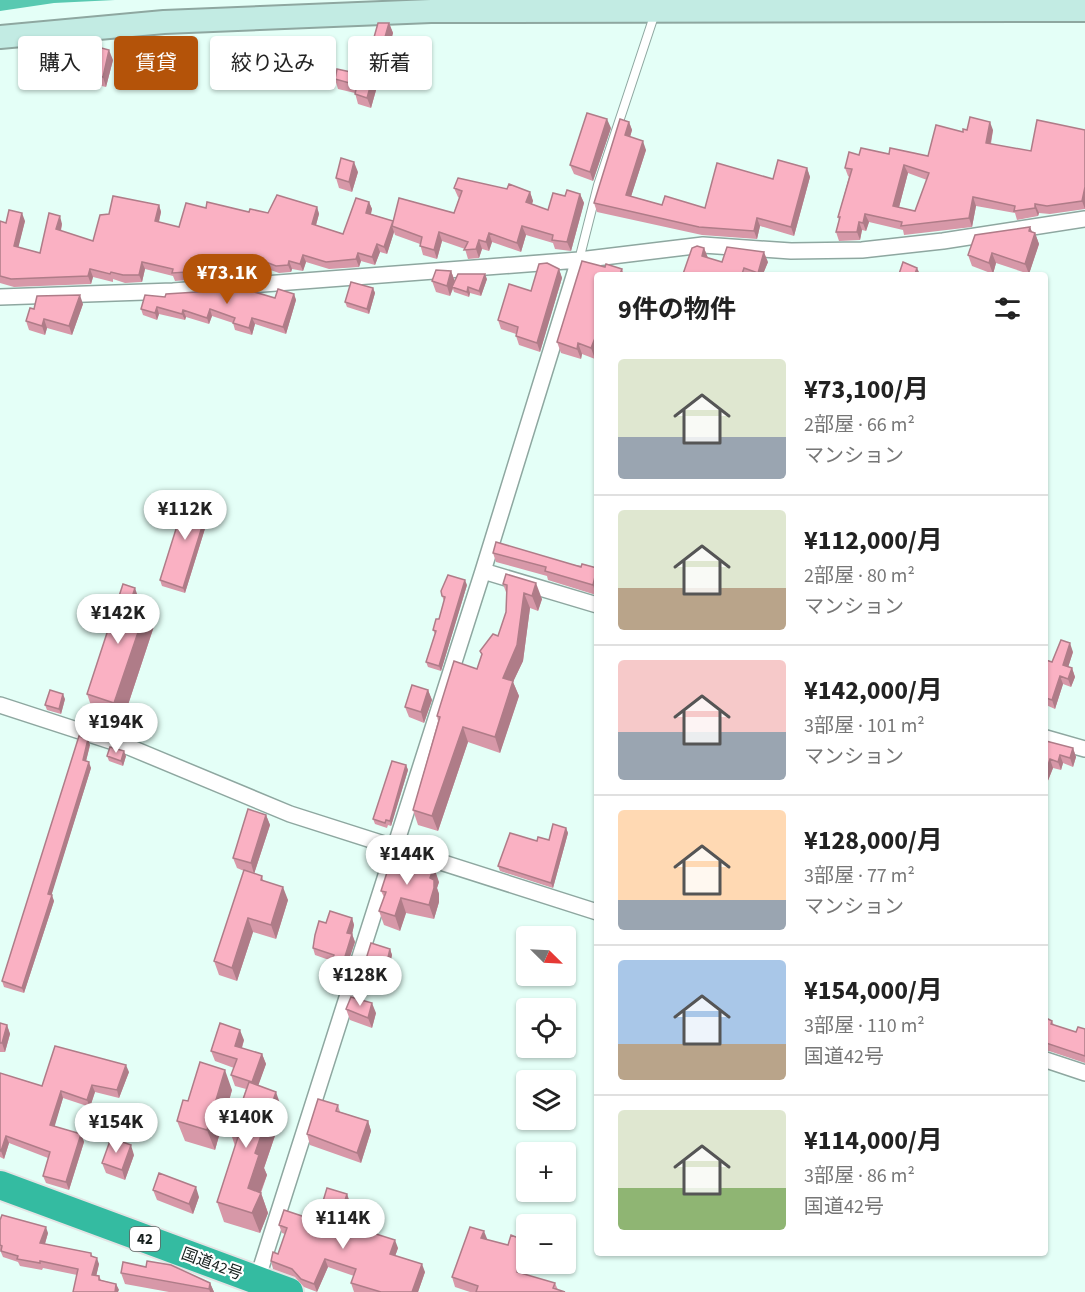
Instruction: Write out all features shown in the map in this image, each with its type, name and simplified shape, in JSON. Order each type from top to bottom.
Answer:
[{"type":"highway","name":"国道42号","points":[[0,1185],[249,1286]]},
{"type":"highway","name":"国道42号","points":[[0,1205],[249,1286],[289,1292]]},
{"type":"street","points":[[0,37],[164,22],[431,11],[1085,10]]},
{"type":"street","points":[[0,297],[173,291],[579,260],[703,245],[791,251],[862,250],[943,242],[1085,219]]},
{"type":"street","points":[[249,1286],[396,846],[579,260]]},
{"type":"street","points":[[483,571],[594,603]]},
{"type":"street","points":[[0,705],[129,747],[290,814],[594,911]]},
{"type":"street","points":[[1048,739],[1085,749]]},
{"type":"street","points":[[1048,1061],[1085,1073]]},
{"type":"lane","points":[[579,260],[598,185],[656,11]]},
{"type":"shaded area","points":[[0,0],[115,0],[54,3],[0,11]]},
{"type":"building","points":[[378,23],[389,23],[385,36],[374,36]]},
{"type":"building","points":[[102,48],[109,50],[102,77]]},
{"type":"building","points":[[337,69],[348,71],[348,83],[336,79]]},
{"type":"building","points":[[356,90],[369,90],[367,98],[355,94]]},
{"type":"building","points":[[587,113],[607,119],[590,172],[570,165]]},
{"type":"building","points":[[970,117],[990,122],[986,143],[1031,151],[1037,120],[1085,130],[1085,187],[1082,201],[1047,206],[1035,204],[1035,208],[1014,211],[1015,206],[973,197],[969,218],[901,226],[902,222],[865,214],[863,223],[859,222],[857,232],[836,232],[852,169],[845,168],[849,152],[859,155],[861,148],[889,154],[890,148],[928,156],[936,125],[963,132],[963,129],[967,130]],"holes":[[[904,165],[929,173],[915,211],[893,206]]]},
{"type":"building","points":[[620,119],[629,122],[625,135],[643,141],[626,195],[662,205],[665,196],[705,208],[717,163],[773,179],[778,160],[807,168],[791,227],[757,218],[754,231],[699,227],[594,203]]},
{"type":"building","points":[[341,158],[354,162],[349,182],[336,178]]},
{"type":"building","points":[[458,178],[507,189],[509,184],[530,192],[526,202],[548,210],[553,193],[565,196],[567,190],[580,194],[567,242],[552,240],[553,235],[522,226],[517,243],[489,233],[486,242],[479,240],[476,249],[464,250],[468,242],[439,232],[434,250],[420,246],[422,237],[392,226],[399,198],[454,213],[462,191],[454,188]]},
{"type":"building","points":[[277,195],[317,207],[312,224],[343,234],[356,198],[369,202],[366,213],[393,221],[384,247],[377,244],[372,257],[358,253],[356,259],[326,262],[303,255],[300,264],[289,261],[288,265],[276,266],[251,256],[248,268],[172,273],[173,269],[142,262],[139,275],[111,272],[110,274],[90,269],[88,276],[11,279],[0,276],[0,221],[6,223],[9,210],[22,213],[14,246],[40,253],[49,213],[60,216],[56,229],[93,241],[100,215],[109,214],[113,196],[159,205],[155,221],[179,227],[186,203],[206,208],[207,202],[249,212],[250,209],[268,213]]},
{"type":"building","points":[[1030,227],[1029,231],[1035,233],[1025,264],[992,253],[989,263],[968,255],[975,235]]},
{"type":"building","points":[[697,246],[704,248],[702,256],[722,262],[727,247],[764,252],[758,272],[744,268],[743,272],[684,272],[692,248]]},
{"type":"building","points":[[582,261],[622,269],[621,272],[594,272],[594,340],[591,348],[578,343],[577,349],[557,342]]},
{"type":"building","points":[[903,262],[917,268],[916,272],[900,272]]},
{"type":"building","points":[[547,263],[559,269],[537,343],[516,336],[518,327],[498,320],[509,284],[531,291],[539,264]]},
{"type":"building","points":[[436,270],[451,271],[447,286],[432,281]]},
{"type":"building","points":[[458,274],[485,274],[479,291],[468,287],[467,292],[452,287]]},
{"type":"building","points":[[351,282],[373,288],[367,309],[345,302]]},
{"type":"building","points":[[244,289],[275,298],[278,289],[294,294],[283,327],[252,318],[249,328],[233,323],[235,318],[210,309],[207,318],[183,310],[182,314],[157,307],[155,313],[141,309],[145,295],[165,297],[166,294]]},
{"type":"building","points":[[80,295],[69,326],[44,319],[42,326],[26,321],[30,308],[34,309],[37,296]]},
{"type":"building","points":[[187,494],[210,501],[183,588],[160,580]]},
{"type":"building","points":[[496,542],[581,567],[582,564],[594,567],[593,585],[545,571],[546,567],[493,553]]},
{"type":"building","points":[[506,574],[536,583],[532,596],[524,593],[517,645],[503,678],[513,681],[495,737],[463,727],[432,816],[413,810],[454,661],[477,669],[482,654],[480,651],[493,634],[498,636],[506,612],[507,585],[503,584]]},
{"type":"building","points":[[448,575],[465,580],[439,666],[426,662],[436,631],[433,630],[436,619],[439,619],[445,597],[442,596],[441,591]]},
{"type":"building","points":[[123,584],[135,588],[133,594],[149,600],[114,703],[87,694]]},
{"type":"building","points":[[1061,640],[1070,643],[1063,665],[1072,668],[1068,679],[1060,676],[1052,700],[1048,699],[1048,661],[1052,662]]},
{"type":"building","points":[[412,685],[428,690],[421,712],[405,707]]},
{"type":"building","points":[[50,690],[63,694],[59,709],[45,705]]},
{"type":"building","points":[[79,736],[88,739],[83,760],[89,762],[48,894],[52,895],[22,988],[2,981]]},
{"type":"building","points":[[1048,742],[1073,748],[1070,758],[1060,755],[1058,762],[1050,759],[1048,766]]},
{"type":"building","points":[[110,747],[124,751],[121,761],[107,756]]},
{"type":"building","points":[[392,761],[406,765],[390,821],[386,820],[385,823],[373,819]]},
{"type":"building","points":[[248,809],[266,815],[251,863],[233,858]]},
{"type":"building","points":[[553,824],[566,828],[551,883],[498,866],[510,833],[537,841],[538,837],[549,840]]},
{"type":"building","points":[[391,860],[418,867],[419,863],[434,867],[430,878],[434,880],[434,888],[429,905],[401,898],[395,916],[379,911],[386,892],[381,891]]},
{"type":"building","points":[[244,870],[262,876],[261,880],[283,887],[271,925],[248,918],[232,968],[214,961]]},
{"type":"building","points":[[330,911],[352,918],[347,933],[352,934],[338,979],[328,976],[334,955],[313,948],[319,921],[326,923]]},
{"type":"building","points":[[371,943],[390,949],[384,974],[381,974],[378,981],[361,975]]},
{"type":"building","points":[[351,997],[372,1003],[368,1018],[346,1009]]},
{"type":"building","points":[[1048,1019],[1052,1021],[1051,1024],[1076,1032],[1078,1027],[1085,1029],[1085,1056],[1048,1044]]},
{"type":"building","points":[[0,1023],[7,1025],[2,1043],[0,1043]]},
{"type":"building","points":[[220,1023],[240,1030],[235,1046],[262,1054],[252,1082],[231,1075],[237,1059],[211,1051]]},
{"type":"building","points":[[55,1046],[126,1065],[117,1090],[92,1085],[87,1100],[61,1091],[50,1125],[81,1134],[66,1182],[43,1176],[50,1152],[6,1136],[0,1151],[0,1073],[42,1086]]},
{"type":"building","points":[[200,1062],[225,1070],[207,1130],[177,1121],[183,1100],[188,1101]]},
{"type":"building","points":[[249,1082],[276,1092],[255,1153],[259,1155],[248,1188],[261,1193],[252,1213],[217,1202],[238,1137],[231,1134]]},
{"type":"building","points":[[318,1099],[338,1105],[336,1111],[368,1121],[357,1153],[307,1134]]},
{"type":"building","points":[[111,1138],[131,1145],[122,1170],[102,1163]]},
{"type":"building","points":[[159,1173],[196,1187],[189,1204],[153,1190]]},
{"type":"building","points":[[327,1188],[347,1194],[338,1222],[395,1240],[390,1254],[422,1264],[412,1292],[381,1292],[351,1283],[356,1269],[325,1259],[314,1284],[301,1279],[292,1269],[271,1261],[273,1252],[278,1254],[287,1228],[279,1225],[284,1210],[317,1221]]},
{"type":"building","points":[[2,1215],[46,1227],[40,1243],[91,1253],[91,1256],[97,1258],[92,1275],[99,1276],[99,1280],[116,1284],[115,1292],[73,1292],[78,1269],[17,1259],[18,1256],[1,1251],[0,1220]]},
{"type":"building","points":[[470,1227],[484,1231],[481,1238],[508,1245],[511,1235],[516,1237],[516,1274],[555,1283],[553,1288],[565,1292],[476,1292],[478,1286],[452,1277]]},
{"type":"building","points":[[147,1261],[171,1265],[210,1283],[209,1289],[121,1273],[123,1262],[146,1267]]}]
